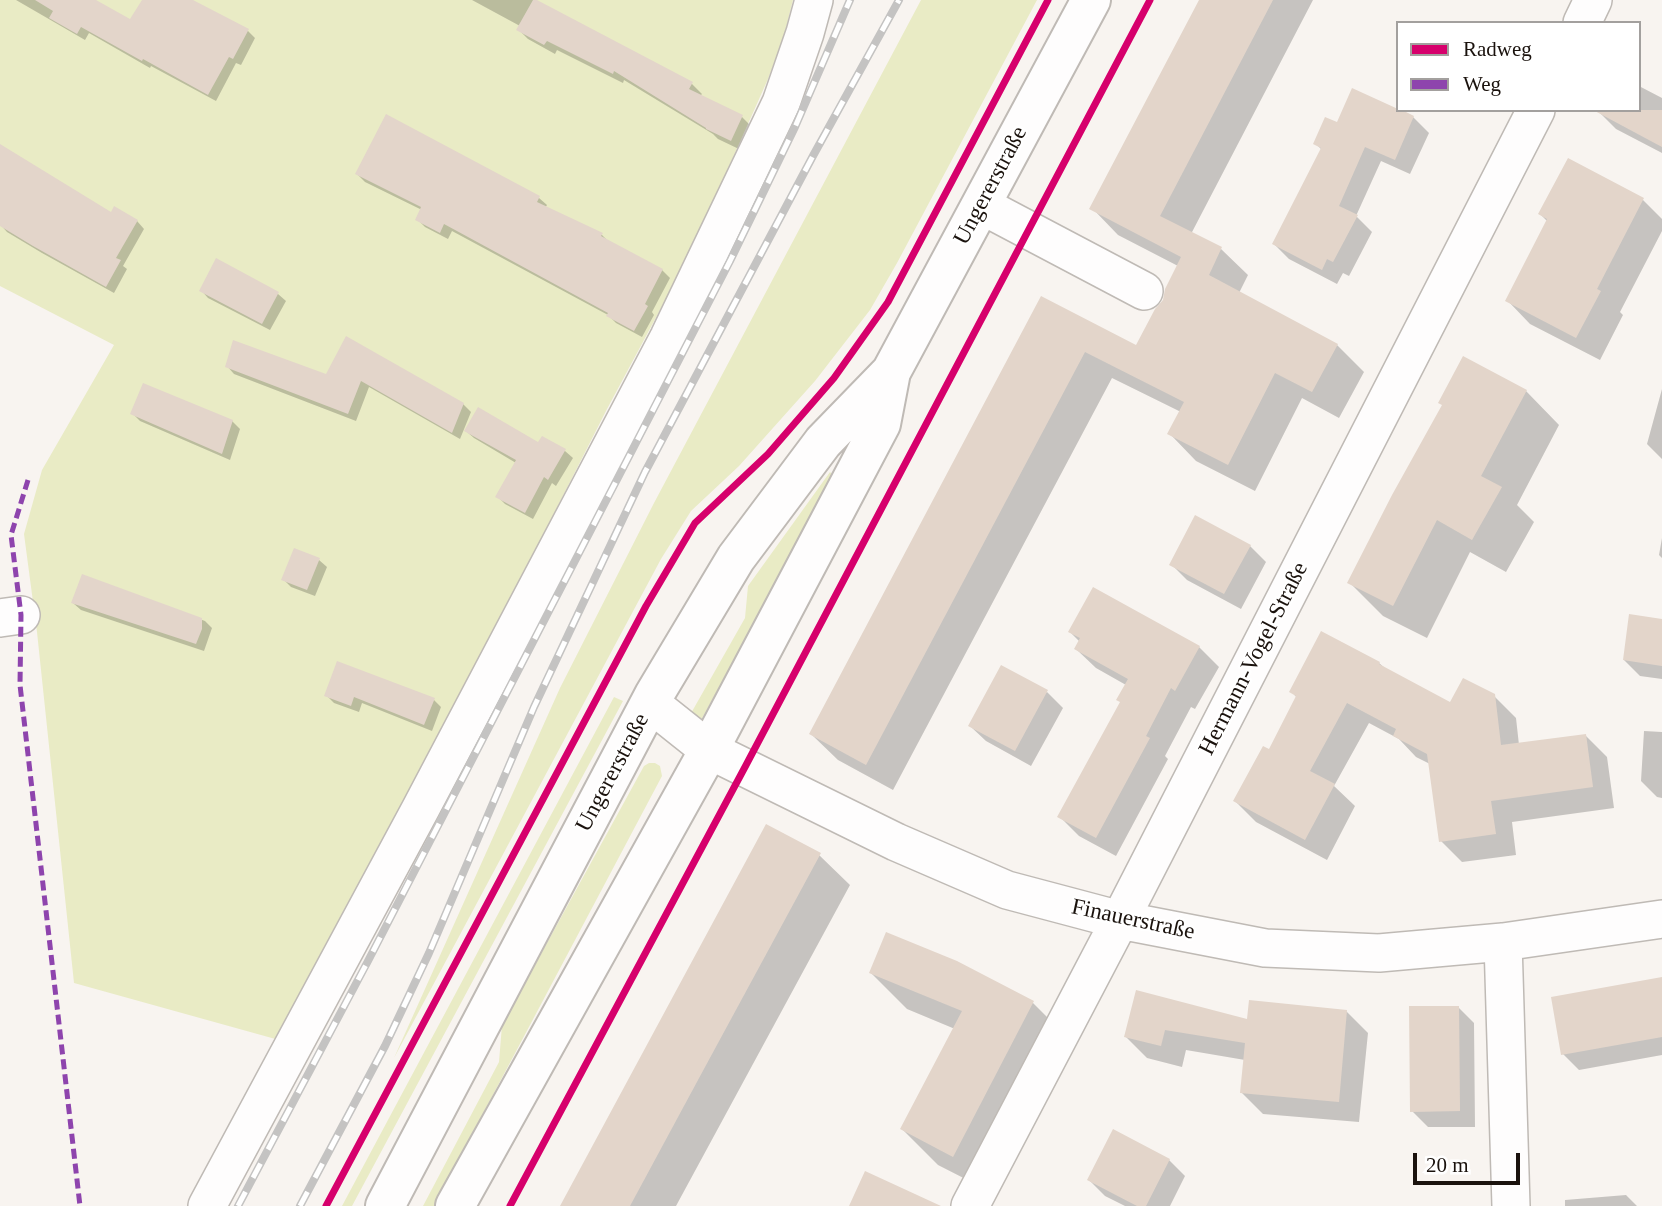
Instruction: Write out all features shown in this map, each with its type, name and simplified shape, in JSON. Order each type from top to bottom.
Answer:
[{"type":"main road","name":"Ungererstraße","points":[[385,1206],[650,704],[736,558],[822,442],[891,372],[1091,0]]},
{"type":"main road","name":"Ungererstraße","points":[[455,1206],[709,750],[881,424],[891,372]]},
{"type":"street","points":[[207,1206],[428,796],[669,337],[781,103],[806,33],[814,0]]},
{"type":"street","points":[[1582,21],[1593,0]]},
{"type":"street","name":"Hermann-Vogel-Straße","points":[[970,1206],[1535,112]]},
{"type":"street","points":[[981,205],[1144,291]]},
{"type":"street","name":"Finauerstraße","points":[[650,704],[709,750],[896,842],[1007,890],[1120,920],[1265,948],[1379,954],[1503,942],[1662,919]]},
{"type":"street","points":[[1503,942],[1511,1206]]},
{"type":"green space","points":[[0,0],[793,0],[783,40],[768,79],[690,254],[279,1040],[74,983],[24,534],[42,470],[114,345],[0,286]]},
{"type":"green space","points":[[921,0],[1037,0],[870,310],[815,381],[739,466],[691,511],[661,559],[394,1058],[560,688],[654,503]]},
{"type":"green space","points":[[830,472],[834,477],[700,722],[690,715],[745,618],[748,586]]},
{"type":"green space","points":[[614,697],[623,701],[352,1206],[342,1206]]},
{"type":"green space","points":[[649,763],[660,766],[662,776],[434,1206],[423,1206],[499,1062],[502,1025],[644,766]]},
{"type":"building","points":[[35,0],[96,0],[130,19],[142,0],[193,0],[249,29],[233,59],[229,57],[208,95],[81,27],[77,34],[49,18],[53,11]]},
{"type":"building","points":[[533,0],[693,82],[689,89],[743,115],[731,141],[706,129],[614,71],[613,74],[547,41],[544,45],[516,30]]},
{"type":"building","points":[[1199,0],[1273,0],[1160,216],[1222,247],[1209,275],[1338,344],[1312,392],[1275,373],[1228,465],[1167,434],[1184,402],[1085,352],[866,765],[809,734],[1041,296],[1136,345],[1155,309],[1163,300],[1165,289],[1181,257],[1089,209]]},
{"type":"building","points":[[1352,88],[1396,108],[1396,112],[1406,112],[1414,116],[1395,160],[1365,147],[1339,206],[1358,215],[1333,262],[1327,259],[1322,270],[1272,244],[1321,148],[1313,144],[1325,117],[1337,122]]},
{"type":"building","points":[[1662,110],[1662,147],[1597,112]]},
{"type":"building","points":[[386,114],[540,196],[537,202],[603,233],[601,236],[663,269],[634,331],[606,316],[608,313],[444,224],[440,233],[415,220],[421,207],[355,174]]},
{"type":"building","points":[[0,144],[111,212],[114,206],[138,220],[116,258],[121,260],[106,287],[0,226]]},
{"type":"building","points":[[1568,158],[1644,198],[1597,289],[1601,291],[1576,338],[1505,301],[1547,219],[1538,214]]},
{"type":"building","points":[[216,258],[279,292],[262,324],[199,291]]},
{"type":"building","points":[[346,336],[464,403],[452,433],[361,381],[348,414],[225,367],[233,340],[326,374]]},
{"type":"building","points":[[1463,356],[1527,390],[1481,476],[1502,487],[1472,540],[1437,520],[1393,606],[1347,583],[1442,405],[1438,403]]},
{"type":"building","points":[[143,383],[233,420],[222,454],[130,414]]},
{"type":"building","points":[[478,407],[538,442],[542,436],[566,449],[548,480],[544,477],[525,513],[495,497],[516,460],[464,431]]},
{"type":"building","points":[[1195,515],[1251,545],[1224,594],[1169,565]]},
{"type":"building","points":[[294,548],[320,558],[307,590],[281,580]]},
{"type":"building","points":[[82,574],[202,618],[202,629],[196,644],[71,603]]},
{"type":"building","points":[[1093,587],[1200,646],[1175,691],[1171,688],[1146,736],[1150,738],[1096,838],[1057,817],[1120,702],[1116,700],[1128,679],[1074,649],[1080,638],[1068,632]]},
{"type":"building","points":[[1629,614],[1662,619],[1662,666],[1623,660]]},
{"type":"building","points":[[1321,631],[1450,702],[1463,678],[1495,694],[1501,745],[1586,734],[1593,787],[1491,801],[1496,834],[1439,842],[1427,754],[1393,736],[1396,729],[1347,703],[1310,771],[1335,784],[1305,840],[1233,801],[1263,746],[1269,749],[1296,696],[1289,692]]},
{"type":"building","points":[[337,661],[435,698],[424,725],[354,697],[351,706],[324,696]]},
{"type":"building","points":[[1001,665],[1048,690],[1015,751],[968,726]]},
{"type":"building","points":[[766,824],[821,853],[630,1206],[560,1206]]},
{"type":"building","points":[[886,932],[957,961],[1034,1001],[953,1157],[900,1129],[962,1011],[869,973]]},
{"type":"building","points":[[1662,977],[1662,1037],[1561,1055],[1551,997]]},
{"type":"building","points":[[1136,990],[1247,1019],[1249,1000],[1347,1010],[1339,1102],[1240,1093],[1245,1043],[1165,1030],[1161,1046],[1124,1037]]},
{"type":"building","points":[[1409,1006],[1459,1006],[1460,1111],[1410,1112]]},
{"type":"building","points":[[1113,1129],[1170,1159],[1146,1206],[1137,1206],[1087,1180]]},
{"type":"building","points":[[865,1171],[941,1206],[849,1206]]},
{"type":"railway","points":[[238,1206],[368,961],[730,261],[795,127],[850,0]]},
{"type":"railway","points":[[300,1206],[385,1046],[429,953],[534,707],[645,472],[899,0]]},
{"type":"marked path","points":[[28,480],[11,535],[21,615],[20,685],[80,1206]]},
{"type":"cycle path","points":[[326,1206],[646,606],[695,523],[768,454],[834,378],[888,302],[1048,0]]},
{"type":"cycle path","points":[[510,1206],[1150,0]]}]
